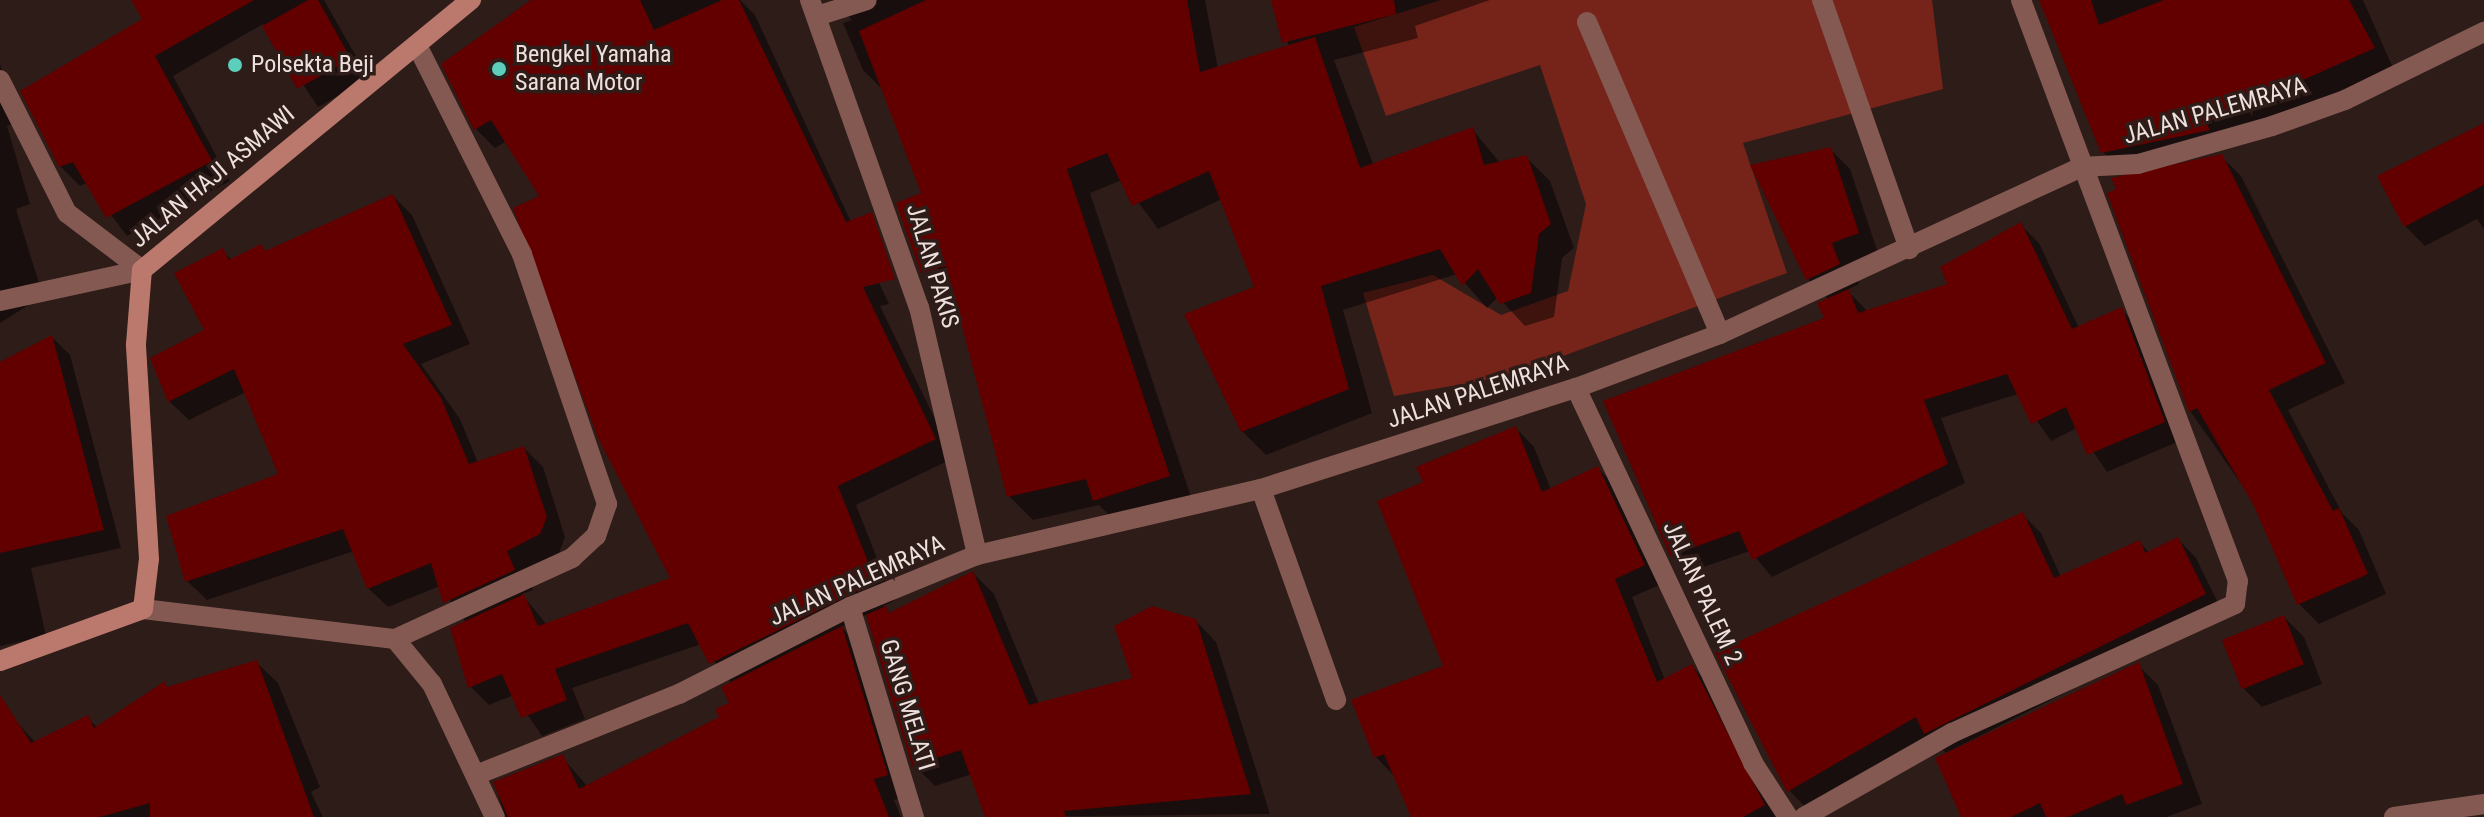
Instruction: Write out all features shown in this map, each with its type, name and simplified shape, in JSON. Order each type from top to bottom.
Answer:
[{"type":"street","name":"JALAN HAJI ASMAWI","points":[[143,609],[149,559],[136,344],[142,270],[471,0]]},
{"type":"street","points":[[814,8],[867,0]]},
{"type":"street","points":[[1822,0],[1909,249]]},
{"type":"street","points":[[1804,817],[1952,733],[2235,604],[2238,581],[2021,0]]},
{"type":"street","name":"JALAN PAKIS","points":[[814,8],[919,307],[977,555]]},
{"type":"street","points":[[1587,22],[1720,334]]},
{"type":"street","name":"JALAN PALEMRAYA","points":[[476,775],[679,694],[850,607],[977,555],[1261,489],[1576,388],[1720,334],[2081,167],[2138,164],[2272,126],[2345,100],[2484,32]]},
{"type":"street","points":[[0,661],[143,609],[395,639],[572,558],[596,536],[607,504],[522,254],[417,45]]},
{"type":"street","points":[[0,80],[67,213],[142,270]]},
{"type":"street","points":[[0,301],[142,270]]},
{"type":"street","name":"JALAN PALEM 2","points":[[1576,388],[1753,763],[1788,817]]},
{"type":"street","points":[[1261,489],[1336,700]]},
{"type":"street","name":"GANG MELATI","points":[[850,607],[914,817]]},
{"type":"street","points":[[395,639],[416,657],[495,817]]},
{"type":"street","points":[[2394,817],[2484,804]]},
{"type":"shaded area","points":[[1441,0],[1932,0],[1943,89],[1743,143],[1787,273],[1509,376],[1394,396],[1363,293],[1433,275],[1501,315],[1568,291],[1586,204],[1540,65],[1386,116],[1354,27]]},
{"type":"building","points":[[131,0],[254,0],[155,56],[212,161],[106,218],[73,162],[59,167],[20,91],[142,19]]},
{"type":"building","points":[[308,0],[318,0],[351,59],[297,89],[262,26]]},
{"type":"building","points":[[531,0],[640,0],[654,30],[722,0],[739,0],[846,222],[872,212],[895,279],[863,287],[936,439],[838,486],[876,582],[709,664],[688,623],[555,669],[567,700],[521,718],[502,674],[468,688],[450,628],[524,594],[538,626],[670,578],[598,438],[513,208],[539,196],[491,120],[474,130],[441,64]]},
{"type":"building","points":[[926,0],[1187,0],[1200,72],[1315,37],[1360,168],[1473,127],[1484,165],[1527,155],[1551,224],[1539,234],[1531,293],[1500,304],[1478,269],[1462,286],[1440,249],[1321,286],[1349,389],[1241,432],[1184,314],[1254,287],[1209,171],[1132,206],[1107,153],[1067,169],[1170,476],[1093,501],[1086,479],[1007,497],[946,266],[921,273],[896,203],[921,193],[859,31]]},
{"type":"building","points":[[1271,0],[1394,0],[1396,14],[1282,43]]},
{"type":"building","points":[[2039,0],[2091,0],[2099,25],[2164,0],[2349,0],[2375,48],[2206,123],[2210,130],[2101,153]]},
{"type":"building","points":[[2484,123],[2484,185],[2404,227],[2377,176]]},
{"type":"building","points":[[1831,147],[1859,233],[1832,243],[1840,264],[1806,280],[1750,165]]},
{"type":"building","points":[[2222,154],[2326,363],[2269,390],[2333,511],[2339,508],[2368,574],[2297,605],[2254,506],[2197,408],[2189,412],[2107,193],[2116,189],[2111,178]]},
{"type":"building","points":[[393,194],[452,325],[403,344],[441,398],[469,464],[524,446],[547,517],[540,534],[507,551],[515,570],[443,603],[431,563],[367,589],[343,529],[185,582],[166,516],[278,474],[234,369],[168,402],[150,358],[204,330],[174,273],[223,248],[229,260],[261,244],[265,251]]},
{"type":"building","points":[[2021,222],[2072,329],[2122,307],[2165,422],[2087,455],[2066,407],[2031,424],[2007,374],[1924,400],[1948,464],[1752,560],[1739,531],[1670,556],[1603,401],[1824,318],[1817,303],[1849,289],[1858,313],[1947,284],[1940,267]]},
{"type":"building","points":[[52,335],[104,530],[0,553],[0,362]]},
{"type":"building","points":[[1516,426],[1542,492],[1598,466],[1645,565],[1615,579],[1657,682],[1692,664],[1765,805],[1743,817],[1411,817],[1384,754],[1374,758],[1351,700],[1443,666],[1377,501],[1423,482],[1416,467]]},
{"type":"building","points":[[2023,512],[2054,578],[2140,540],[2145,553],[2178,537],[2206,594],[1924,734],[1916,717],[1787,792],[1715,652]]},
{"type":"building","points":[[973,571],[1029,705],[1132,678],[1114,626],[1152,606],[1196,619],[1251,794],[1064,811],[1066,817],[985,817],[961,750],[912,766],[866,615],[886,606],[889,613]]},
{"type":"building","points":[[2284,615],[2304,664],[2242,689],[2222,640]]},
{"type":"building","points":[[842,626],[888,775],[874,779],[889,817],[508,817],[493,782],[563,754],[579,789],[719,717],[715,709],[729,703],[721,687]]},
{"type":"building","points":[[257,660],[314,817],[150,817],[150,803],[100,817],[0,817],[0,695],[31,743],[88,715],[94,728],[165,681],[167,687]]},
{"type":"building","points":[[2139,662],[2183,784],[2126,805],[2122,794],[2068,817],[2046,817],[2040,803],[2011,817],[1961,817],[1935,758]]},
{"type":"place","name":"Polsekta Beji","points":[[235,65]]},
{"type":"place","name":"Bengkel Yamaha Sarana Motor","points":[[499,69]]}]
